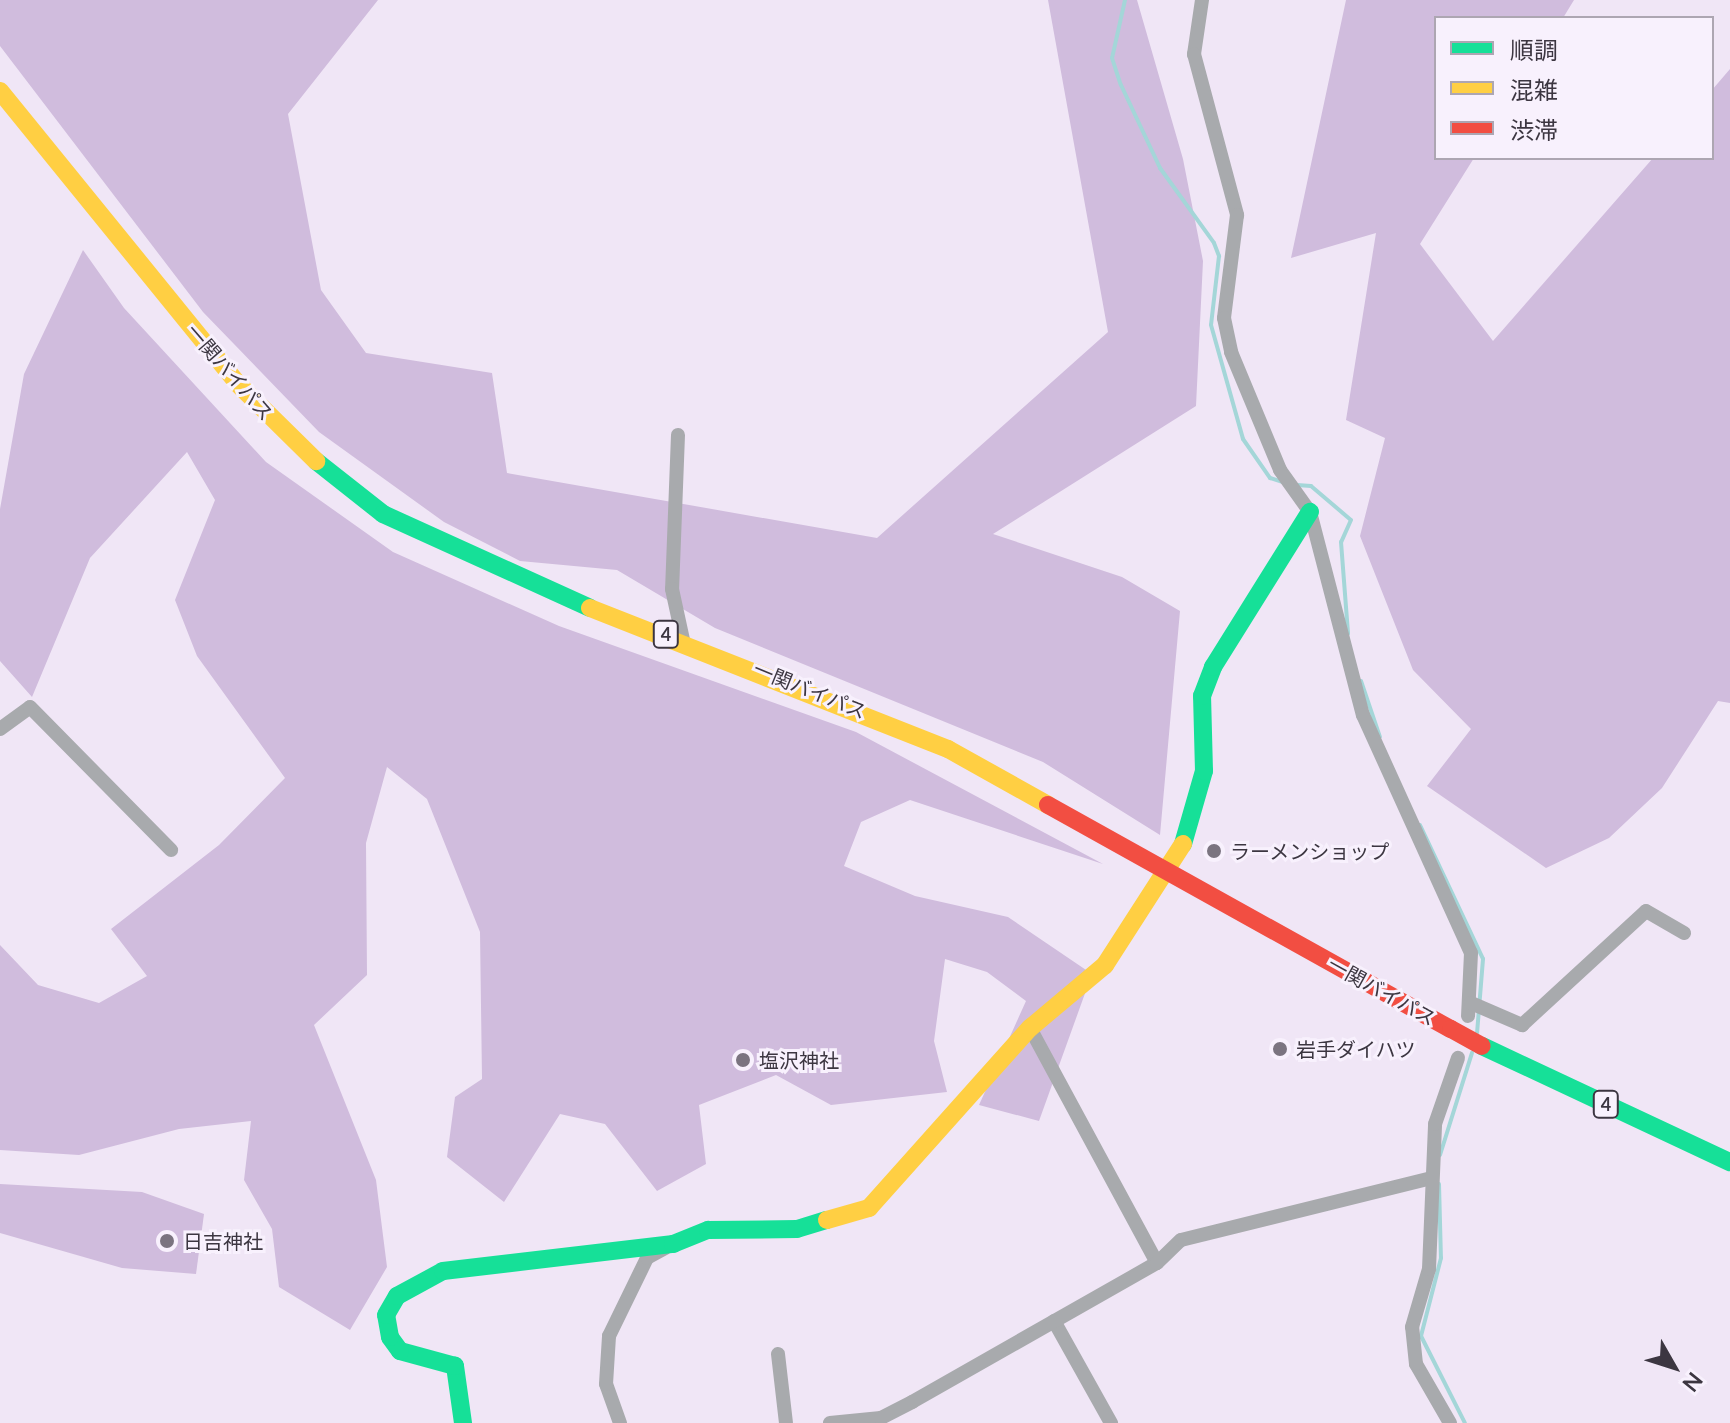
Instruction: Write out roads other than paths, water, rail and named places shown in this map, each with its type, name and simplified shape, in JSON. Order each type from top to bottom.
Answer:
[{"type":"main road","name":"一関バイパス","points":[[0,91],[120,245],[303,450],[383,514],[441,547],[683,640],[948,749],[1482,1046],[1730,1162]]},
{"type":"main road","points":[[463,1423],[455,1366],[400,1351],[390,1337],[386,1315],[397,1296],[443,1271],[673,1244],[708,1230],[797,1229],[869,1208],[1030,1028],[1105,965],[1171,873],[1204,771],[1202,696],[1213,667],[1310,512]]},
{"type":"street","points":[[1202,0],[1194,54],[1237,215],[1224,318],[1283,475],[1310,512],[1363,715],[1471,953],[1469,1010],[1522,1025],[1646,911],[1684,933]]},
{"type":"street","points":[[678,435],[672,589],[683,640]]},
{"type":"street","points":[[0,729],[30,707],[171,850]]},
{"type":"street","points":[[1030,1028],[1157,1263]]},
{"type":"street","points":[[1450,1423],[1416,1364],[1412,1327],[1429,1269],[1428,1179],[1435,1124],[1458,1058]]},
{"type":"street","points":[[830,1423],[881,1418],[1157,1263],[1181,1240],[1243,1220],[1428,1179]]},
{"type":"street","points":[[620,1423],[606,1384],[609,1336],[647,1258],[673,1244]]},
{"type":"street","points":[[1054,1321],[1111,1423]]},
{"type":"street","points":[[778,1354],[786,1423]]},
{"type":"waterway","points":[[1125,0],[1112,58],[1121,85],[1160,168],[1214,243],[1219,256],[1211,325],[1243,439],[1270,478],[1285,483]]},
{"type":"waterway","points":[[1297,485],[1311,486],[1351,520],[1341,542],[1348,634]]},
{"type":"waterway","points":[[1361,681],[1380,737]]},
{"type":"waterway","points":[[1420,825],[1483,959],[1477,1033]]},
{"type":"waterway","points":[[1440,1155],[1472,1053]]},
{"type":"waterway","points":[[1439,1184],[1441,1258],[1421,1336],[1465,1423]]},
{"type":"place","name":"ラーメンショップ","points":[[1214,851]]},
{"type":"place","name":"岩手ダイハツ","points":[[1280,1049]]},
{"type":"place","name":"塩沢神社","points":[[743,1060]]},
{"type":"place","name":"日吉神社","points":[[167,1241]]}]
